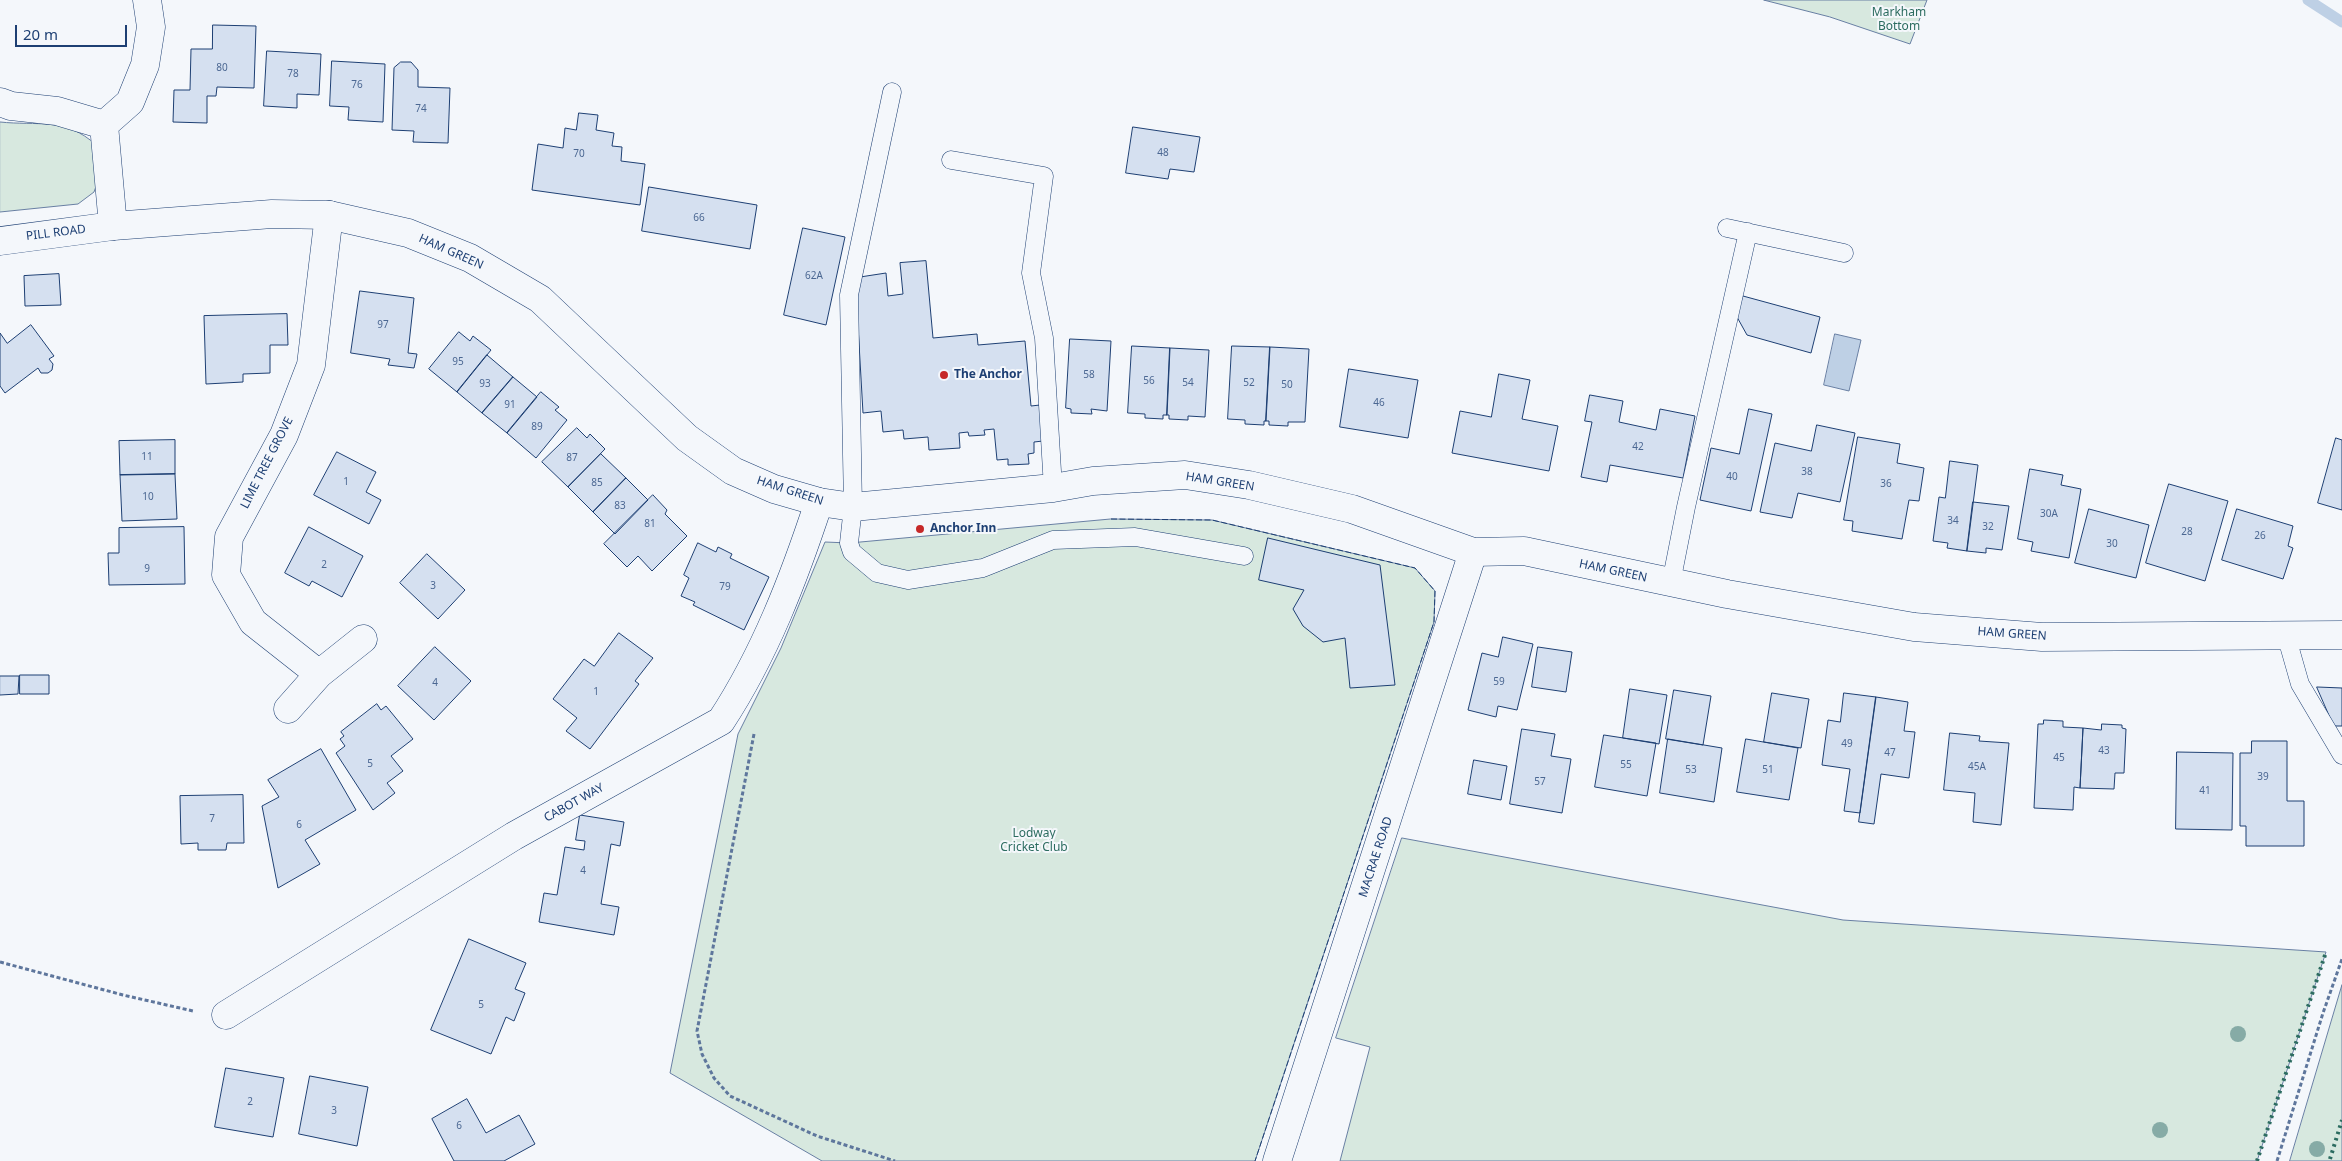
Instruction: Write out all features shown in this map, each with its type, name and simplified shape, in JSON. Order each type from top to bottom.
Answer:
[{"type":"street","points":[[104,125],[130,102],[145,65],[151,27],[147,0]]},
{"type":"street","points":[[0,102],[11,106],[57,111],[104,125]]},
{"type":"street","points":[[104,125],[113,226]]},
{"type":"street","name":"HAM GREEN","points":[[113,226],[272,214],[329,215],[408,233],[470,258],[540,299],[687,438],[733,471],[774,489],[819,502],[853,507],[1053,488],[1093,481],[1185,475],[1249,485],[1352,508],[1473,552],[1524,551],[1671,583],[1924,628],[2042,637],[2342,635]]},
{"type":"street","name":"LIME TREE GROVE","points":[[318,674],[253,622],[226,576],[229,537],[284,436],[311,365],[329,215]]},
{"type":"street","name":"PILL ROAD","points":[[0,241],[113,226]]},
{"type":"street","name":"CABOT WAY","points":[[226,1015],[514,836],[721,721],[738,695],[771,627],[799,563],[819,502]]},
{"type":"street","name":"MACRAE ROAD","points":[[1277,1161],[1473,552]]},
{"type":"street","points":[[288,709],[318,674],[363,638]]},
{"type":"lane","points":[[892,92],[849,295],[853,507],[849,543],[852,552],[877,573],[908,580],[983,568],[1053,540],[1135,537],[1244,556]]},
{"type":"lane","points":[[951,160],[1044,176],[1031,272],[1044,338],[1053,488]]},
{"type":"lane","points":[[1727,228],[1844,253]]},
{"type":"lane","points":[[1671,583],[1686,507],[1748,232]]},
{"type":"lane","points":[[2286,635],[2300,684],[2342,755]]},
{"type":"path","points":[[755,728],[697,1031],[702,1054],[714,1078],[730,1096],[817,1136],[895,1161]]},
{"type":"path","points":[[2276,1161],[2322,1013],[2342,959]]},
{"type":"path","points":[[0,962],[123,995],[218,1017],[226,1015]]},
{"type":"green space","name":"Markham Bottom","points":[[1764,0],[1927,0],[1910,44],[1830,17]]},
{"type":"green space","points":[[0,122],[51,124],[74,130],[85,136],[96,145],[98,181],[94,192],[78,204],[0,212]]},
{"type":"green space","name":"Lodway Cricket Club","points":[[1111,519],[1212,520],[1415,568],[1435,591],[1434,622],[1255,1161],[822,1161],[670,1073],[738,734],[781,648],[825,542],[849,543]]},
{"type":"green space","points":[[1402,838],[1843,920],[2326,952],[2257,1161],[1340,1161],[1370,1047],[1336,1038]]},
{"type":"green space","points":[[2342,985],[2342,1161],[2290,1161]]},
{"type":"water","points":[[1835,334],[1861,340],[1849,391],[1824,385]]},
{"type":"building","points":[[213,25],[256,26],[254,88],[217,87],[216,96],[207,96],[207,123],[173,122],[174,90],[190,90],[191,49],[212,49]]},
{"type":"building","points":[[267,51],[321,54],[319,95],[297,94],[297,108],[264,106]]},
{"type":"building","points":[[332,61],[385,64],[383,122],[348,120],[349,107],[330,106]]},
{"type":"building","points":[[401,62],[411,62],[418,70],[418,87],[450,88],[448,143],[413,142],[414,131],[392,130],[394,68]]},
{"type":"building","points":[[579,113],[598,115],[596,130],[614,133],[612,146],[622,147],[621,161],[645,164],[640,205],[532,190],[538,144],[563,148],[565,128],[576,130]]},
{"type":"building","points":[[1133,127],[1200,137],[1194,172],[1170,169],[1168,179],[1126,173]]},
{"type":"building","points":[[649,187],[757,205],[750,249],[642,231]]},
{"type":"building","points":[[803,228],[845,237],[826,325],[784,315]]},
{"type":"building","name":"The Anchor","points":[[926,261],[933,338],[977,334],[978,345],[1025,341],[1031,406],[1040,405],[1043,441],[1034,442],[1034,453],[1028,454],[1029,464],[1008,465],[1008,459],[997,460],[994,429],[984,430],[985,435],[969,436],[968,432],[959,433],[960,448],[929,450],[928,437],[904,439],[903,430],[883,432],[881,411],[863,413],[856,291],[860,277],[886,273],[888,296],[903,294],[900,263]]},
{"type":"building","points":[[59,274],[61,305],[25,306],[24,276]]},
{"type":"building","points":[[360,291],[414,298],[408,353],[417,354],[414,368],[388,365],[390,359],[351,353]]},
{"type":"building","points":[[1743,296],[1820,317],[1811,353],[1747,335],[1737,317]]},
{"type":"building","points":[[287,314],[288,345],[270,345],[270,373],[243,374],[243,382],[206,384],[204,316]]},
{"type":"building","points":[[31,325],[54,356],[49,359],[53,364],[52,370],[48,373],[41,373],[38,368],[5,393],[0,386],[0,333],[7,343]]},
{"type":"building","points":[[459,332],[470,341],[473,336],[491,350],[457,392],[429,369]]},
{"type":"building","points":[[1070,339],[1111,341],[1107,411],[1091,409],[1092,414],[1071,413],[1071,409],[1066,408]]},
{"type":"building","points":[[1132,346],[1170,348],[1167,415],[1163,415],[1163,419],[1145,418],[1145,414],[1128,413]]},
{"type":"building","points":[[1232,346],[1270,347],[1266,421],[1264,421],[1264,425],[1245,424],[1245,420],[1228,419]]},
{"type":"building","points":[[1270,347],[1309,349],[1305,422],[1288,422],[1288,426],[1269,425],[1269,421],[1266,421]]},
{"type":"building","points":[[1170,348],[1209,350],[1205,417],[1188,416],[1188,420],[1169,419],[1169,415],[1167,415]]},
{"type":"building","points":[[487,355],[513,377],[482,413],[457,392]]},
{"type":"building","points":[[1349,369],[1418,380],[1408,438],[1340,427]]},
{"type":"building","points":[[1499,374],[1530,380],[1522,419],[1558,426],[1549,471],[1452,453],[1460,411],[1491,417]]},
{"type":"building","points":[[513,377],[537,397],[507,433],[482,413]]},
{"type":"building","points":[[541,392],[559,407],[555,410],[567,420],[536,458],[507,433]]},
{"type":"building","points":[[1590,395],[1623,401],[1619,422],[1656,430],[1660,409],[1695,416],[1683,478],[1610,465],[1607,482],[1581,477],[1592,422],[1585,421]]},
{"type":"building","points":[[1749,409],[1772,414],[1751,511],[1700,500],[1711,448],[1739,454]]},
{"type":"building","points":[[1817,425],[1855,433],[1840,502],[1798,493],[1792,518],[1760,512],[1775,443],[1811,451]]},
{"type":"building","points":[[577,428],[587,438],[590,434],[605,449],[568,487],[542,462]]},
{"type":"building","points":[[1858,437],[1900,444],[1897,463],[1924,468],[1919,501],[1909,500],[1902,539],[1852,531],[1853,521],[1844,520]]},
{"type":"building","points":[[2336,438],[2342,440],[2342,510],[2318,503]]},
{"type":"building","points":[[175,440],[175,474],[120,475],[119,441]]},
{"type":"building","points":[[337,452],[376,472],[366,492],[381,500],[369,524],[314,495]]},
{"type":"building","points":[[601,454],[626,478],[593,512],[568,487]]},
{"type":"building","points":[[1950,461],[1978,465],[1967,551],[1947,548],[1948,543],[1933,541],[1939,497],[1945,498]]},
{"type":"building","points":[[2030,469],[2063,475],[2061,485],[2081,489],[2069,558],[2031,551],[2033,542],[2018,539]]},
{"type":"building","points":[[175,474],[177,519],[122,521],[120,475]]},
{"type":"building","points":[[626,478],[648,500],[615,534],[593,512]]},
{"type":"building","points":[[2169,484],[2228,501],[2205,581],[2146,563]]},
{"type":"building","points":[[653,495],[667,510],[665,514],[687,536],[652,571],[638,556],[627,567],[604,544]]},
{"type":"building","points":[[1973,502],[2009,506],[2002,550],[1986,548],[1986,553],[1967,551]]},
{"type":"building","points":[[2089,509],[2149,525],[2136,578],[2075,563]]},
{"type":"building","points":[[2237,509],[2293,526],[2288,546],[2293,548],[2283,579],[2222,560]]},
{"type":"building","points":[[184,527],[185,584],[109,585],[108,553],[119,553],[119,528]]},
{"type":"building","points":[[309,527],[363,556],[342,597],[312,581],[309,586],[285,573]]},
{"type":"building","points":[[1268,538],[1380,565],[1395,685],[1350,688],[1345,638],[1323,642],[1303,626],[1293,609],[1304,590],[1259,580]]},
{"type":"building","points":[[698,543],[716,552],[718,547],[732,554],[730,558],[769,577],[744,630],[693,605],[695,602],[681,596],[689,578],[684,575]]},
{"type":"building","points":[[427,554],[465,590],[438,619],[400,583]]},
{"type":"building","points":[[619,633],[653,658],[635,681],[639,684],[590,749],[566,731],[577,718],[553,699],[584,659],[594,666]]},
{"type":"building","points":[[1503,637],[1533,644],[1517,710],[1498,706],[1496,717],[1468,710],[1482,653],[1498,657]]},
{"type":"building","points":[[435,647],[471,681],[434,720],[398,686]]},
{"type":"building","points":[[1538,647],[1572,652],[1566,692],[1532,687]]},
{"type":"building","points":[[20,675],[49,675],[49,694],[20,694]]},
{"type":"building","points":[[0,676],[19,676],[18,694],[0,695]]},
{"type":"building","points":[[2317,687],[2342,688],[2342,726],[2334,726]]},
{"type":"building","points":[[1630,689],[1667,695],[1659,744],[1623,738]]},
{"type":"building","points":[[1674,690],[1711,696],[1703,745],[1666,739]]},
{"type":"building","points":[[1772,693],[1809,699],[1801,748],[1764,742]]},
{"type":"building","points":[[1844,693],[1876,697],[1860,813],[1844,811],[1850,769],[1822,765],[1828,720],[1840,722]]},
{"type":"building","points":[[1876,697],[1908,702],[1904,731],[1915,732],[1909,778],[1881,774],[1874,824],[1859,822]]},
{"type":"building","points":[[377,704],[381,710],[386,706],[413,739],[391,756],[403,771],[387,783],[395,793],[373,810],[336,753],[345,746],[340,739],[344,736],[341,732]]},
{"type":"building","points":[[2044,720],[2063,721],[2063,727],[2083,728],[2080,788],[2074,787],[2073,810],[2034,808],[2038,724],[2043,724]]},
{"type":"building","points":[[2102,724],[2122,725],[2122,728],[2126,729],[2124,773],[2115,773],[2114,789],[2080,788],[2083,728],[2101,730]]},
{"type":"building","points":[[1522,729],[1555,734],[1551,756],[1571,759],[1562,813],[1510,804]]},
{"type":"building","points":[[1950,733],[1980,736],[1979,741],[2009,743],[2001,825],[1973,822],[1975,793],[1944,790]]},
{"type":"building","points":[[1604,735],[1656,743],[1647,796],[1595,787]]},
{"type":"building","points":[[1668,739],[1722,748],[1714,802],[1660,793]]},
{"type":"building","points":[[1746,739],[1798,748],[1789,800],[1737,792]]},
{"type":"building","points":[[2252,741],[2287,741],[2287,801],[2304,801],[2304,846],[2246,846],[2246,826],[2240,826],[2240,753],[2251,753]]},
{"type":"building","points":[[321,749],[356,810],[305,840],[320,864],[278,888],[262,806],[279,797],[268,780]]},
{"type":"building","points":[[2177,752],[2233,753],[2232,830],[2176,829]]},
{"type":"building","points":[[1474,760],[1507,766],[1501,800],[1468,794]]},
{"type":"building","points":[[243,795],[244,843],[227,843],[226,850],[198,850],[198,843],[181,844],[180,796]]},
{"type":"building","points":[[580,815],[624,822],[620,846],[611,844],[601,904],[619,907],[614,935],[539,922],[544,893],[557,895],[565,847],[584,850],[585,841],[576,840]]},
{"type":"building","points":[[469,939],[526,963],[515,989],[525,993],[514,1021],[506,1017],[491,1054],[431,1030]]},
{"type":"building","points":[[226,1068],[284,1078],[273,1137],[215,1127]]},
{"type":"building","points":[[310,1076],[368,1087],[357,1146],[299,1134]]},
{"type":"building","points":[[467,1099],[486,1133],[519,1115],[535,1144],[504,1161],[454,1161],[432,1119]]},
{"type":"waterway","points":[[2308,0],[2342,22]]},
{"type":"hedge","points":[[2257,1161],[2326,952]]},
{"type":"hedge","points":[[2330,1159],[2342,1120]]},
{"type":"fence","points":[[1111,519],[1212,520],[1415,568],[1435,591],[1434,622],[1255,1161]]},
{"type":"place","name":"The Anchor","points":[[944,375]]},
{"type":"place","name":"Anchor Inn","points":[[920,529]]}]
